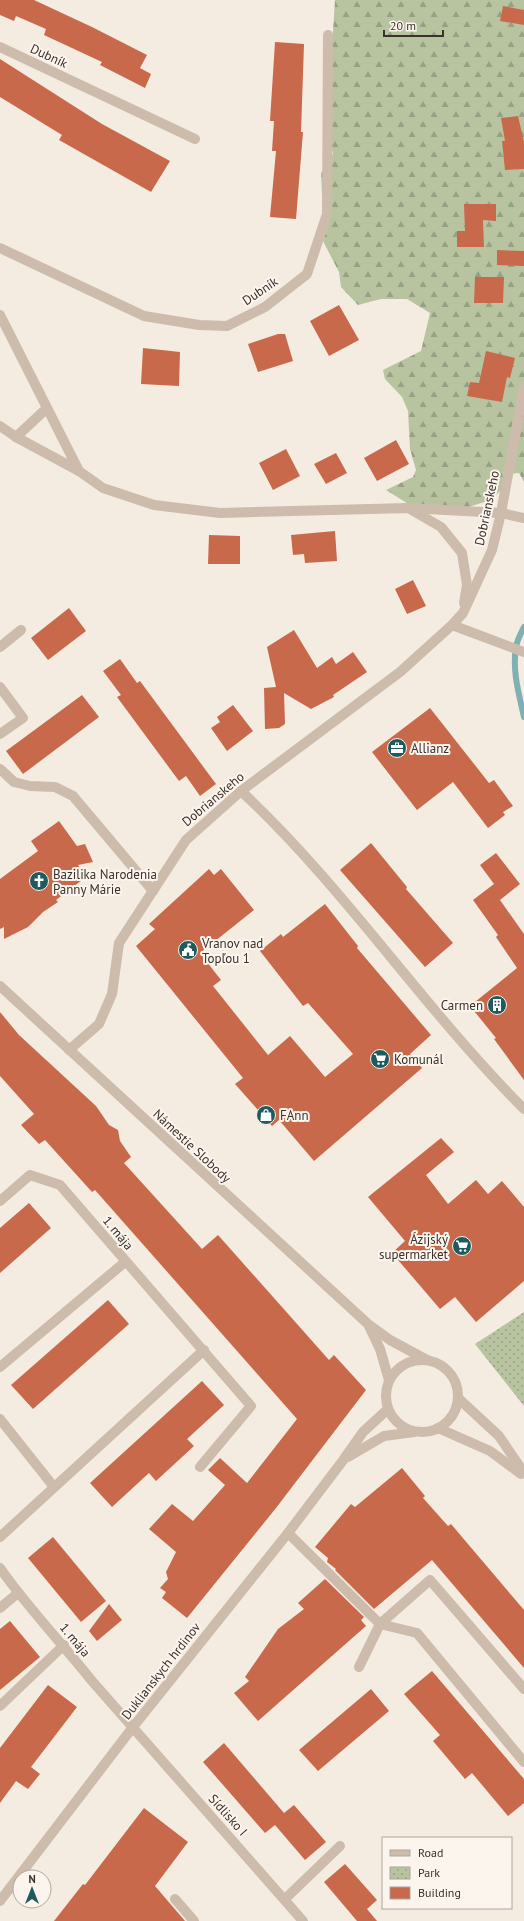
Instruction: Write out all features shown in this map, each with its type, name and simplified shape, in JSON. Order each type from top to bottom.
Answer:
[{"type":"street","name":"Dubník","points":[[0,248],[144,316],[199,326],[227,326],[265,307],[307,274],[326,214],[328,35]]},
{"type":"street","name":"Dubník","points":[[0,47],[195,140]]},
{"type":"street","points":[[0,315],[79,471]]},
{"type":"street","name":"Dobrianskeho","points":[[69,1050],[99,1024],[112,994],[119,943],[186,840],[241,791],[400,672],[452,626],[463,613],[492,550],[501,513],[524,386]]},
{"type":"street","points":[[16,437],[46,408]]},
{"type":"street","points":[[0,426],[16,437],[79,471],[103,488],[154,505],[220,513],[408,508],[501,513],[524,518]]},
{"type":"street","points":[[408,508],[441,527],[462,553],[467,585],[463,613]]},
{"type":"street","points":[[452,626],[524,652]]},
{"type":"street","points":[[0,647],[22,630]]},
{"type":"street","points":[[0,687],[23,718],[0,734]]},
{"type":"street","points":[[0,769],[14,782],[30,786],[55,787],[73,796],[152,891]]},
{"type":"street","points":[[241,791],[289,839],[376,938],[488,1073],[524,1109]]},
{"type":"street","name":"Námestie Slobody","points":[[0,986],[368,1324],[390,1340],[427,1360]]},
{"type":"street","name":"1. mája","points":[[0,1201],[30,1175],[60,1185],[251,1406],[200,1467]]},
{"type":"street","points":[[0,1367],[125,1262]]},
{"type":"street","points":[[368,1324],[380,1349],[389,1380],[386,1400],[388,1409],[394,1419],[403,1427],[414,1431]]},
{"type":"street","points":[[0,1537],[204,1350]]},
{"type":"street","points":[[344,1459],[384,1436],[414,1431],[426,1432],[438,1428],[446,1423],[452,1416],[458,1398],[457,1387],[453,1378],[446,1369],[437,1363],[427,1360],[416,1360],[405,1364],[396,1370],[389,1380]]},
{"type":"street","points":[[458,1398],[499,1436],[524,1475]]},
{"type":"street","name":"Duklianskych hrdinov","points":[[0,1901],[133,1727],[288,1533],[363,1432],[388,1409]]},
{"type":"street","points":[[0,1419],[54,1487]]},
{"type":"street","points":[[438,1428],[490,1451],[524,1475]]},
{"type":"street","points":[[288,1533],[380,1624],[417,1633],[524,1762]]},
{"type":"street","name":"1. mája","points":[[0,1568],[18,1593],[133,1727]]},
{"type":"street","points":[[359,1667],[380,1624],[430,1580],[524,1689]]},
{"type":"street","points":[[0,1608],[18,1593]]},
{"type":"street","points":[[0,1706],[64,1646]]},
{"type":"street","name":"Sídlisko I","points":[[133,1727],[303,1921]]},
{"type":"street","points":[[285,1899],[340,1846]]},
{"type":"street","points":[[175,1899],[194,1921]]},
{"type":"green space","points":[[335,0],[524,0],[524,482],[519,473],[507,474],[501,490],[491,500],[462,509],[410,505],[386,490],[413,477],[416,470],[410,449],[408,411],[402,397],[385,379],[383,370],[421,351],[430,313],[407,299],[381,299],[358,305],[341,287],[339,272],[323,241],[331,216],[322,194],[321,173],[333,154],[327,125]]},
{"type":"green space","points":[[524,1312],[524,1406],[475,1344]]},
{"type":"building","points":[[0,0],[34,0],[147,55],[140,68],[151,74],[145,88],[100,65],[102,62],[44,35],[46,29],[16,16],[14,21],[0,15]]},
{"type":"building","points":[[503,6],[524,10],[524,25],[500,21]]},
{"type":"building","points":[[275,42],[304,44],[301,132],[303,132],[296,219],[270,217],[276,151],[272,151],[274,121],[270,121]]},
{"type":"building","points":[[0,59],[102,124],[170,161],[151,192],[59,140],[62,135],[0,97]]},
{"type":"building","points":[[518,116],[524,142],[524,169],[505,170],[502,141],[505,141],[501,118]]},
{"type":"building","points":[[464,204],[496,204],[496,221],[483,220],[484,247],[457,247],[457,231],[465,231]]},
{"type":"building","points":[[497,250],[524,251],[524,266],[497,265]]},
{"type":"building","points":[[475,277],[504,277],[503,303],[474,303]]},
{"type":"building","points":[[339,305],[359,340],[329,356],[310,321]]},
{"type":"building","points":[[278,334],[285,334],[293,361],[258,372],[248,344]]},
{"type":"building","points":[[143,348],[180,352],[179,386],[141,384]]},
{"type":"building","points":[[486,351],[515,358],[510,378],[507,377],[502,402],[467,396],[470,382],[479,383]]},
{"type":"building","points":[[396,440],[409,464],[377,481],[364,458]]},
{"type":"building","points":[[286,449],[300,476],[273,490],[259,463]]},
{"type":"building","points":[[336,453],[347,473],[326,484],[314,464]]},
{"type":"building","points":[[335,531],[337,561],[305,563],[304,554],[293,555],[291,535]]},
{"type":"building","points":[[209,535],[240,536],[240,564],[208,564]]},
{"type":"building","points":[[413,580],[426,606],[407,614],[395,589]]},
{"type":"building","points":[[69,608],[86,631],[48,660],[31,638]]},
{"type":"building","points":[[294,630],[317,668],[332,657],[336,664],[353,652],[367,672],[333,695],[334,697],[311,709],[284,693],[285,724],[279,728],[265,729],[264,688],[276,687],[267,647]]},
{"type":"building","points":[[120,659],[137,683],[140,681],[216,784],[200,796],[186,776],[179,781],[117,697],[121,695],[103,671]]},
{"type":"building","points":[[82,695],[99,717],[23,774],[6,751]]},
{"type":"building","points":[[233,705],[253,731],[227,751],[211,728],[220,722],[217,717]]},
{"type":"building","points":[[430,708],[489,783],[494,780],[513,806],[503,812],[505,815],[488,828],[453,782],[417,810],[372,752]]},
{"type":"building","name":"Bazilika Narodenia Panny Márie","points":[[59,821],[77,846],[85,844],[93,862],[78,865],[86,877],[56,900],[58,902],[43,912],[28,927],[4,939],[4,927],[0,929],[0,879],[38,851],[31,841]]},
{"type":"building","points":[[371,843],[407,887],[406,889],[453,943],[425,967],[340,870]]},
{"type":"building","points":[[496,853],[520,884],[500,900],[524,934],[524,1080],[494,1039],[496,1038],[470,1006],[517,968],[496,937],[498,935],[473,900],[494,884],[480,865]]},
{"type":"building","points":[[209,869],[214,875],[221,869],[254,910],[200,953],[221,980],[213,986],[268,1055],[290,1036],[325,1077],[353,1054],[308,1003],[303,1006],[260,951],[281,934],[283,937],[325,904],[358,946],[357,948],[431,1035],[410,1054],[422,1068],[314,1161],[279,1120],[272,1126],[235,1084],[243,1078],[136,946],[155,929],[149,924]]},
{"type":"building","points":[[0,1012],[19,1035],[96,1106],[109,1125],[118,1130],[120,1141],[131,1157],[124,1163],[202,1249],[218,1235],[329,1360],[334,1355],[366,1390],[276,1508],[187,1618],[162,1598],[166,1592],[160,1588],[168,1579],[166,1572],[176,1552],[149,1529],[172,1504],[193,1521],[225,1485],[208,1470],[220,1458],[247,1483],[297,1419],[95,1190],[92,1192],[45,1140],[39,1144],[21,1125],[34,1114],[0,1076]]},
{"type":"building","name":"Ázijský supermarket","points":[[441,1138],[454,1152],[426,1175],[448,1204],[476,1180],[488,1194],[502,1181],[524,1207],[524,1281],[476,1322],[455,1297],[440,1309],[392,1253],[405,1241],[368,1197]]},
{"type":"building","points":[[29,1203],[51,1228],[0,1273],[0,1228]]},
{"type":"building","points":[[108,1300],[129,1324],[33,1409],[11,1385]]},
{"type":"building","points":[[202,1381],[224,1405],[187,1439],[194,1446],[156,1481],[149,1473],[112,1507],[90,1483]]},
{"type":"building","points":[[402,1468],[425,1496],[423,1498],[448,1526],[451,1524],[524,1610],[524,1668],[432,1560],[374,1609],[335,1570],[336,1569],[327,1562],[328,1558],[315,1547],[351,1504],[355,1507]]},
{"type":"building","points":[[53,1537],[106,1601],[81,1622],[28,1558]]},
{"type":"building","points":[[325,1579],[364,1617],[361,1620],[366,1626],[258,1721],[234,1693],[249,1681],[245,1677],[278,1629],[304,1609],[298,1603]]},
{"type":"building","points":[[109,1604],[122,1620],[97,1641],[89,1631]]},
{"type":"building","points":[[10,1621],[40,1657],[0,1690],[0,1629]]},
{"type":"building","points":[[432,1671],[524,1779],[524,1803],[508,1816],[472,1773],[465,1779],[433,1741],[440,1735],[404,1694]]},
{"type":"building","points":[[48,1685],[77,1707],[31,1767],[40,1774],[28,1789],[16,1781],[0,1803],[0,1748]]},
{"type":"building","points":[[371,1689],[389,1711],[318,1771],[299,1750]]},
{"type":"building","points":[[224,1743],[284,1813],[294,1805],[326,1842],[305,1860],[275,1825],[265,1833],[203,1762]]},
{"type":"building","points":[[144,1808],[188,1842],[155,1886],[185,1921],[54,1921],[83,1884],[85,1885]]},
{"type":"building","points":[[345,1864],[377,1900],[367,1909],[377,1921],[357,1921],[324,1882]]},
{"type":"waterway","points":[[524,627],[519,637],[515,656],[517,682],[524,717]]},
{"type":"place","name":"Allianz","points":[[397,748]]},
{"type":"place","name":"Bazilika Narodenia Panny Márie","points":[[39,881]]},
{"type":"place","name":"Vranov nad Topľou 1","points":[[188,950]]},
{"type":"place","name":"Carmen","points":[[497,1005]]},
{"type":"place","name":"Komunál","points":[[380,1059]]},
{"type":"place","name":"FAnn","points":[[266,1115]]},
{"type":"place","name":"Ázijský supermarket","points":[[462,1246]]}]
